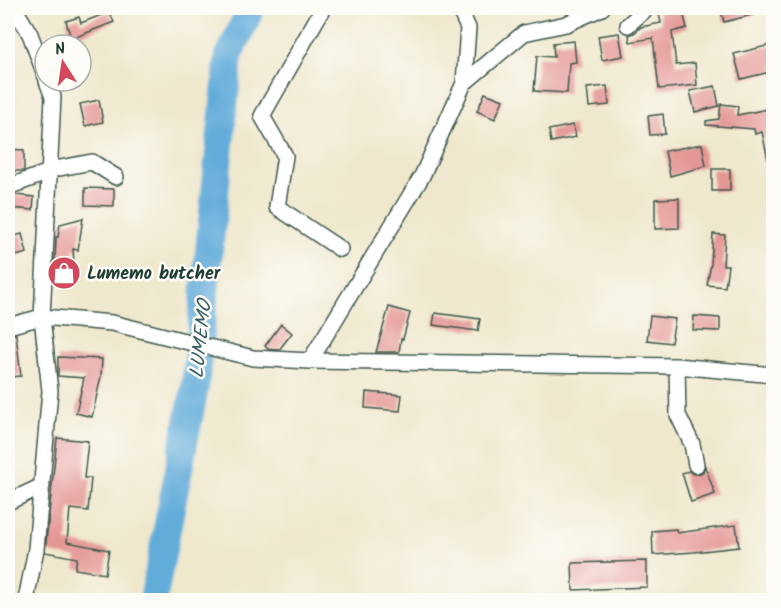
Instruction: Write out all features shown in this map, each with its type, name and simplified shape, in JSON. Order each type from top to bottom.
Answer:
[{"type":"street","points":[[14,8],[33,42]]},
{"type":"street","points":[[323,8],[262,116],[285,156],[277,207],[340,249]]},
{"type":"street","points":[[310,361],[422,176],[464,82],[468,28],[459,8]]},
{"type":"street","points":[[464,82],[524,33],[566,24],[602,8]]},
{"type":"street","points":[[628,25],[647,8]]},
{"type":"street","points":[[26,600],[36,549],[50,391],[42,317],[52,93]]},
{"type":"street","points":[[8,187],[49,171],[92,162],[116,177]]},
{"type":"street","points":[[8,326],[42,317],[112,323],[253,358],[310,361],[676,366],[774,375]]},
{"type":"street","points":[[676,366],[678,414],[692,444],[696,465]]},
{"type":"street","points":[[8,502],[42,486]]},
{"type":"building","points":[[682,8],[687,28],[672,32],[676,65],[695,63],[697,85],[659,89],[653,38],[630,42],[629,35],[641,27],[661,23],[658,9]]},
{"type":"building","points":[[720,8],[763,8],[764,12],[724,22]]},
{"type":"building","points":[[109,12],[114,22],[86,33],[69,33],[66,21],[79,17],[81,23]]},
{"type":"building","points":[[619,33],[623,56],[602,60],[598,36]]},
{"type":"building","points":[[574,41],[576,62],[569,63],[567,93],[534,91],[537,56],[554,57],[553,43]]},
{"type":"building","points":[[774,44],[774,71],[741,79],[734,54]]},
{"type":"building","points":[[607,86],[609,105],[589,107],[587,88]]},
{"type":"building","points":[[715,86],[719,106],[695,112],[690,91]]},
{"type":"building","points":[[485,93],[503,100],[495,119],[477,111]]},
{"type":"building","points":[[99,100],[103,122],[85,126],[80,104]]},
{"type":"building","points":[[721,104],[738,106],[737,115],[774,108],[774,159],[768,160],[762,132],[755,134],[754,129],[706,125],[706,121],[719,119]]},
{"type":"building","points":[[663,114],[665,134],[650,135],[648,116]]},
{"type":"building","points":[[573,125],[576,137],[551,142],[549,130]]},
{"type":"building","points":[[702,144],[706,166],[670,176],[665,151]]},
{"type":"building","points":[[8,149],[24,150],[24,171],[8,171]]},
{"type":"building","points":[[712,169],[730,169],[730,191],[712,191]]},
{"type":"building","points":[[85,188],[114,189],[114,206],[85,205]]},
{"type":"building","points":[[15,195],[34,197],[33,210],[8,208],[8,197]]},
{"type":"building","points":[[679,198],[679,228],[655,229],[655,199]]},
{"type":"building","points":[[83,218],[78,250],[73,249],[75,279],[56,281],[56,237],[58,237],[60,224]]},
{"type":"building","points":[[22,234],[27,253],[8,258],[8,238]]},
{"type":"building","points":[[713,234],[725,235],[723,265],[728,265],[725,287],[707,285]]},
{"type":"building","points":[[389,307],[410,313],[403,339],[401,339],[399,352],[376,352]]},
{"type":"building","points":[[435,313],[480,319],[478,331],[433,325]]},
{"type":"building","points":[[650,316],[675,319],[671,343],[647,340]]},
{"type":"building","points":[[694,316],[720,318],[720,331],[693,330]]},
{"type":"building","points":[[281,324],[292,333],[279,350],[268,349],[265,346]]},
{"type":"building","points":[[16,334],[21,376],[8,377],[8,335]]},
{"type":"building","points":[[58,357],[102,359],[101,376],[92,417],[76,413],[84,378],[58,376]]},
{"type":"building","points":[[366,392],[402,395],[400,411],[365,408]]},
{"type":"building","points":[[57,438],[88,441],[84,478],[91,478],[88,511],[70,509],[67,542],[109,550],[105,574],[75,569],[77,558],[45,552]]},
{"type":"building","points":[[705,466],[715,494],[691,502],[682,473],[689,471],[698,474],[703,472]]},
{"type":"building","points":[[736,525],[739,547],[653,555],[652,531],[676,529],[677,533]]},
{"type":"building","points":[[647,561],[647,587],[573,590],[572,563]]},
{"type":"waterway","name":"LUMEMO","points":[[153,600],[195,387],[229,56],[251,8]]},
{"type":"place","name":"Lumemo butcher","points":[[64,273]]}]
